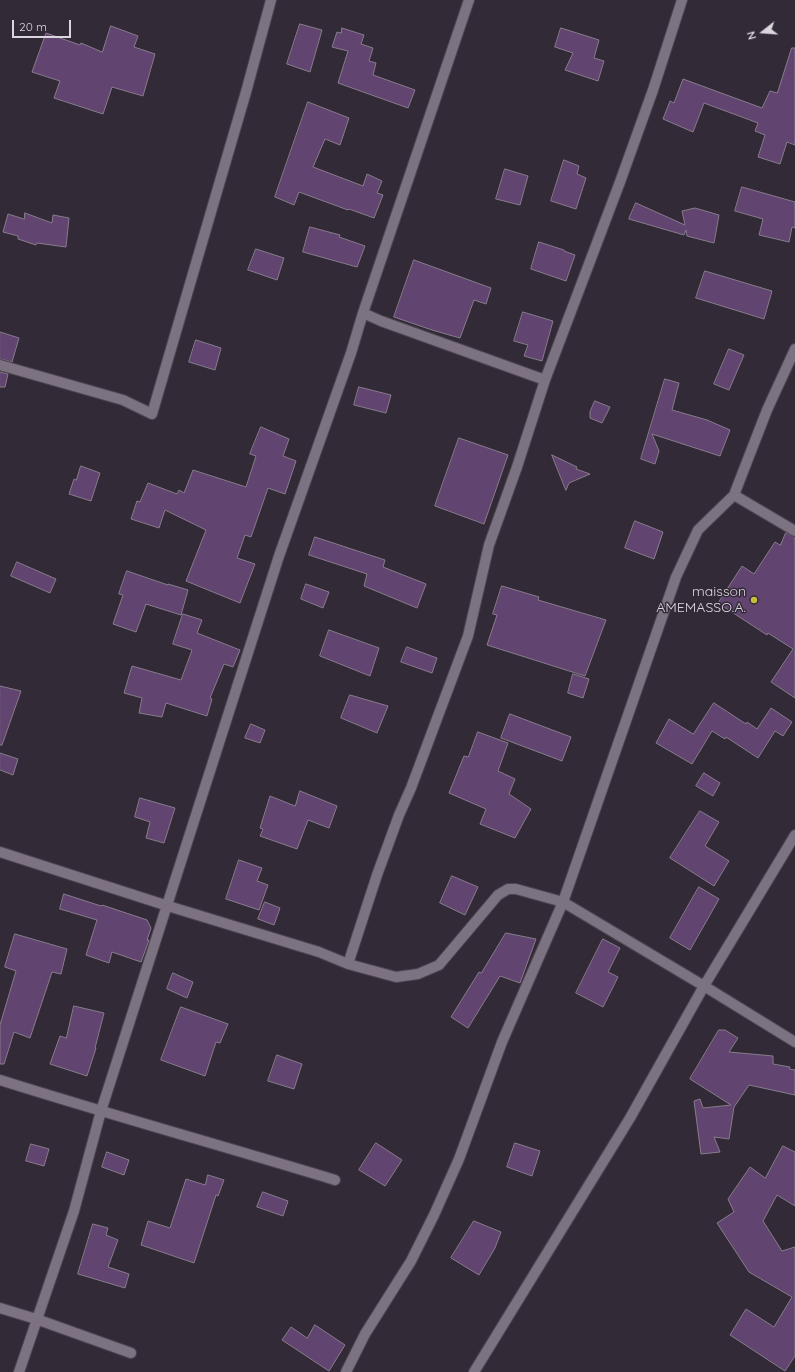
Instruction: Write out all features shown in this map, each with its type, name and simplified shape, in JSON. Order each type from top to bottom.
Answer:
[{"type":"street","points":[[0,365],[123,400],[152,414],[246,92],[270,0]]},
{"type":"street","points":[[19,1372],[74,1211],[101,1112],[279,556],[351,354],[362,313],[469,0]]},
{"type":"street","points":[[348,964],[398,815],[411,788],[468,636],[489,545],[515,474],[545,380],[653,90],[682,0]]},
{"type":"street","points":[[362,313],[545,380]]},
{"type":"street","points":[[346,1372],[365,1334],[411,1261],[434,1215],[459,1159],[502,1042],[563,902],[676,577],[698,530],[734,495],[767,410],[795,350]]},
{"type":"street","points":[[734,495],[795,531]]},
{"type":"street","points":[[474,1372],[630,1118],[704,986],[795,835]]},
{"type":"street","points":[[0,852],[168,906],[304,947],[348,964],[396,977],[418,974],[439,966],[498,895],[508,889],[516,888],[563,902],[795,1042]]},
{"type":"street","points":[[0,1080],[101,1112],[214,1143],[335,1180]]},
{"type":"street","points":[[0,1308],[36,1319],[131,1353]]},
{"type":"building","points":[[300,24],[322,30],[310,72],[287,64]]},
{"type":"building","points":[[111,26],[138,36],[134,47],[155,54],[143,96],[112,87],[103,114],[54,98],[60,81],[32,72],[46,33],[80,45],[81,43],[102,52]]},
{"type":"building","points":[[342,28],[364,35],[361,44],[373,48],[369,61],[376,63],[373,75],[415,90],[408,108],[338,83],[348,51],[332,47],[337,32],[341,33]]},
{"type":"building","points":[[561,28],[599,40],[594,58],[604,61],[598,81],[565,70],[573,53],[555,47]]},
{"type":"building","points":[[792,48],[795,48],[795,145],[787,142],[780,164],[758,157],[765,135],[755,131],[758,123],[704,103],[693,132],[663,119],[670,101],[674,103],[683,79],[762,108],[770,91],[777,93]]},
{"type":"building","points":[[308,102],[349,118],[340,145],[325,139],[313,167],[363,186],[367,174],[382,181],[377,193],[383,195],[374,218],[299,192],[294,205],[275,197]]},
{"type":"building","points":[[564,160],[579,166],[577,174],[586,178],[576,209],[551,201]]},
{"type":"building","points":[[505,169],[528,176],[520,205],[496,199]]},
{"type":"building","points":[[742,187],[795,202],[795,228],[792,227],[789,242],[759,235],[763,219],[735,211]]},
{"type":"building","points":[[636,203],[685,225],[682,211],[695,208],[719,215],[714,243],[687,236],[686,230],[684,235],[629,219]]},
{"type":"building","points":[[25,213],[52,223],[53,215],[69,218],[66,247],[37,243],[36,245],[18,239],[18,236],[3,232],[8,214],[24,219]]},
{"type":"building","points":[[310,227],[340,235],[339,237],[365,246],[357,267],[303,252]]},
{"type":"building","points":[[539,242],[575,255],[566,281],[531,269]]},
{"type":"building","points":[[256,249],[284,258],[277,280],[248,270]]},
{"type":"building","points":[[414,260],[491,288],[486,304],[474,300],[460,338],[394,317]]},
{"type":"building","points":[[705,271],[772,291],[764,319],[696,298]]},
{"type":"building","points":[[523,312],[553,321],[542,361],[524,356],[528,345],[514,341]]},
{"type":"building","points":[[0,332],[19,338],[12,362],[0,359]]},
{"type":"building","points":[[196,340],[221,348],[215,370],[189,362]]},
{"type":"building","points":[[729,349],[744,355],[729,390],[714,384]]},
{"type":"building","points":[[0,372],[8,374],[5,387],[0,387]]},
{"type":"building","points":[[665,379],[679,383],[672,410],[707,420],[730,430],[720,456],[652,434],[659,451],[655,464],[641,459]]},
{"type":"building","points":[[359,387],[391,395],[386,413],[354,405]]},
{"type":"building","points":[[595,401],[610,407],[602,423],[590,418],[590,412]]},
{"type":"building","points":[[261,427],[289,439],[283,456],[296,461],[285,494],[268,488],[251,537],[245,535],[237,558],[255,564],[240,603],[186,581],[206,530],[165,510],[159,528],[131,519],[137,501],[140,502],[148,483],[177,494],[179,490],[184,493],[193,470],[246,487],[256,456],[250,454]]},
{"type":"building","points":[[459,438],[508,455],[484,524],[435,506]]},
{"type":"building","points":[[552,455],[577,467],[576,469],[590,474],[569,483],[566,490]]},
{"type":"building","points":[[81,466],[100,473],[91,501],[69,494],[74,479],[76,480]]},
{"type":"building","points":[[635,521],[663,532],[654,559],[625,548]]},
{"type":"building","points":[[786,533],[795,537],[795,698],[771,682],[793,649],[768,633],[767,635],[718,603],[742,566],[754,574],[775,542],[780,545]]},
{"type":"building","points":[[315,537],[385,560],[383,567],[426,584],[417,608],[364,586],[367,574],[309,555]]},
{"type":"building","points":[[17,562],[56,579],[50,593],[11,576]]},
{"type":"building","points":[[127,571],[188,590],[181,615],[146,604],[136,632],[113,624],[123,595],[119,594]]},
{"type":"building","points":[[306,584],[329,592],[323,608],[301,599]]},
{"type":"building","points":[[502,586],[539,597],[538,600],[606,620],[585,676],[487,645],[497,615],[493,614]]},
{"type":"building","points":[[183,614],[202,620],[197,633],[240,650],[233,667],[224,664],[210,698],[212,699],[207,716],[166,703],[162,717],[139,713],[142,698],[124,693],[132,666],[181,680],[192,650],[173,644]]},
{"type":"building","points":[[329,630],[379,648],[370,676],[320,656]]},
{"type":"building","points":[[407,647],[437,658],[432,673],[401,662]]},
{"type":"building","points":[[573,674],[589,679],[583,698],[568,693]]},
{"type":"building","points":[[0,686],[21,691],[2,745],[0,745]]},
{"type":"building","points":[[350,695],[388,706],[377,733],[341,718]]},
{"type":"building","points":[[714,703],[746,724],[747,722],[757,729],[771,708],[792,722],[783,736],[775,731],[758,758],[726,737],[725,739],[712,731],[692,764],[656,743],[669,719],[693,734]]},
{"type":"building","points":[[510,714],[571,737],[562,761],[501,738]]},
{"type":"building","points":[[251,724],[265,730],[260,743],[245,738]]},
{"type":"building","points":[[478,732],[508,743],[498,771],[515,779],[509,794],[531,809],[515,838],[480,824],[486,809],[449,793],[464,756],[468,757]]},
{"type":"building","points":[[0,753],[18,759],[13,775],[0,770]]},
{"type":"building","points":[[704,773],[720,783],[713,796],[696,786]]},
{"type":"building","points":[[300,791],[337,806],[329,828],[308,820],[297,849],[260,836],[263,829],[260,828],[270,796],[295,806]]},
{"type":"building","points":[[140,798],[175,808],[164,843],[146,838],[150,822],[135,817]]},
{"type":"building","points":[[700,811],[719,822],[705,846],[729,861],[714,886],[670,858]]},
{"type":"building","points":[[239,860],[262,868],[257,881],[268,885],[259,910],[226,899]]},
{"type":"building","points":[[452,876],[478,887],[465,915],[440,903]]},
{"type":"building","points":[[699,887],[719,899],[690,950],[670,938]]},
{"type":"building","points":[[64,894],[147,920],[151,928],[147,940],[149,940],[141,962],[112,952],[109,963],[86,955],[97,920],[60,909]]},
{"type":"building","points":[[265,902],[280,908],[274,925],[258,919]]},
{"type":"building","points":[[506,933],[536,939],[520,983],[500,976],[468,1028],[451,1017],[479,972],[481,973]]},
{"type":"building","points":[[15,934],[67,949],[61,974],[52,972],[30,1038],[14,1032],[4,1064],[0,1064],[0,1025],[16,971],[5,967]]},
{"type":"building","points":[[603,939],[620,948],[608,972],[618,977],[603,1007],[576,993]]},
{"type":"building","points":[[173,973],[193,982],[187,998],[167,989]]},
{"type":"building","points":[[74,1006],[104,1013],[96,1048],[87,1076],[50,1064],[60,1036],[66,1038]]},
{"type":"building","points":[[181,1007],[228,1024],[220,1043],[216,1042],[205,1076],[161,1060]]},
{"type":"building","points":[[719,1030],[725,1030],[738,1038],[729,1052],[773,1056],[773,1064],[790,1067],[789,1069],[795,1070],[795,1095],[749,1085],[734,1107],[729,1139],[714,1137],[720,1152],[701,1154],[694,1101],[700,1099],[703,1108],[731,1105],[690,1079]]},
{"type":"building","points":[[277,1055],[302,1064],[294,1089],[268,1081]]},
{"type":"building","points":[[376,1143],[402,1160],[385,1186],[359,1170]]},
{"type":"building","points":[[515,1143],[540,1151],[532,1176],[507,1167]]},
{"type":"building","points":[[31,1144],[49,1149],[44,1166],[26,1161]]},
{"type":"building","points":[[783,1146],[795,1152],[795,1206],[777,1195],[763,1221],[782,1251],[795,1247],[795,1356],[785,1371],[730,1335],[746,1309],[774,1327],[792,1297],[749,1272],[717,1223],[734,1212],[728,1199],[750,1167],[765,1178]]},
{"type":"building","points":[[107,1152],[129,1160],[124,1175],[102,1167]]},
{"type":"building","points":[[208,1175],[224,1180],[218,1196],[216,1195],[194,1263],[141,1245],[148,1221],[170,1228],[186,1179],[205,1185]]},
{"type":"building","points":[[263,1192],[288,1201],[283,1216],[257,1207]]},
{"type":"building","points":[[474,1221],[501,1232],[495,1248],[479,1275],[451,1258]]},
{"type":"building","points":[[93,1224],[108,1228],[106,1235],[118,1240],[108,1267],[129,1274],[125,1288],[78,1274]]},
{"type":"building","points":[[315,1325],[345,1345],[329,1371],[282,1340],[291,1327],[307,1338]]},
{"type":"place","name":"maisson AMEMASSO.A.","points":[[754,600]]}]
